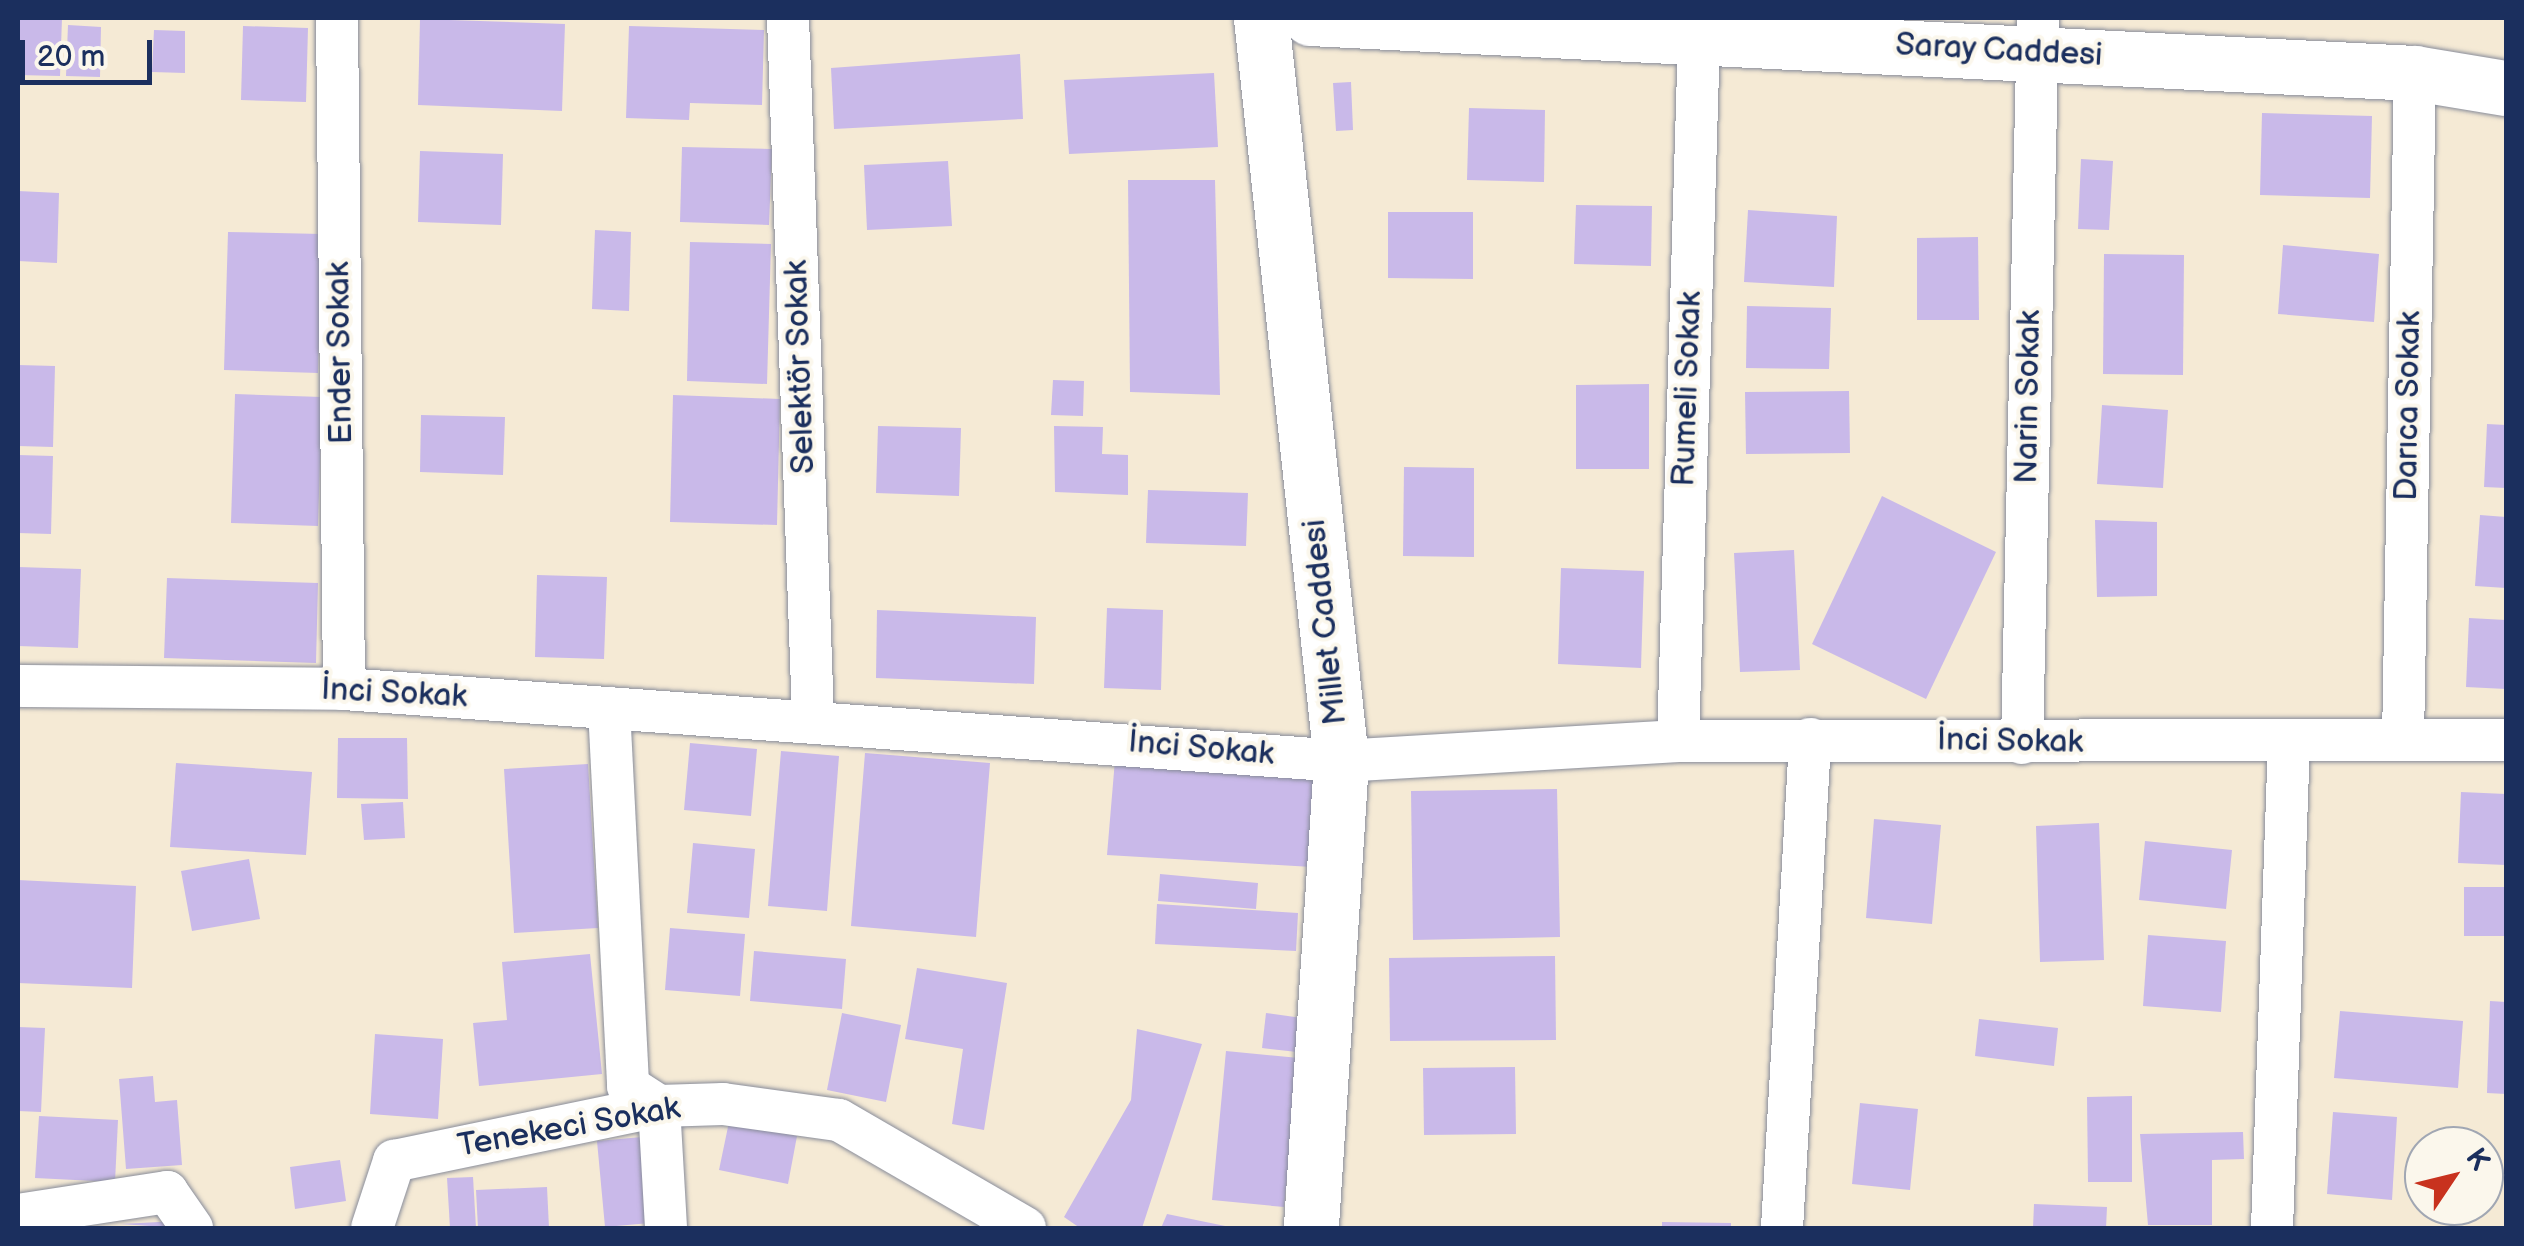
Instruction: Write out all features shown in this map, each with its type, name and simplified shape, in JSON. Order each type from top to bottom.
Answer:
[{"type":"main road","name":"Millet Caddesi","points":[[1261,18],[1341,761],[1311,1228]]},
{"type":"main road","name":"Saray Caddesi","points":[[1310,18],[1699,38],[2037,35],[2414,73],[2506,88]]},
{"type":"street","name":"Ender Sokak","points":[[337,18],[344,689]]},
{"type":"street","name":"Selektör Sokak","points":[[788,18],[813,716]]},
{"type":"street","name":"Narin Sokak","points":[[2022,743],[2037,35]]},
{"type":"street","name":"Rumeli Sokak","points":[[1678,741],[1699,38]]},
{"type":"street","name":"Darıca Sokak","points":[[2403,740],[2414,73]]},
{"type":"street","name":"İnci Sokak","points":[[18,686],[344,689],[609,708],[813,716],[1341,761],[1678,741],[2506,740]]},
{"type":"street","points":[[609,708],[628,1086],[659,1106],[666,1228]]},
{"type":"street","points":[[1782,1228],[1810,739]]},
{"type":"street","points":[[2272,1228],[2288,742]]},
{"type":"street","name":"Tenekeci Sokak","points":[[372,1228],[394,1161],[659,1106],[722,1104],[839,1120],[1025,1228]]},
{"type":"street","points":[[18,1215],[167,1192],[192,1228]]},
{"type":"building","points":[[18,18],[62,18],[60,76],[18,75]]},
{"type":"building","points":[[420,19],[565,24],[562,111],[418,105]]},
{"type":"building","points":[[68,25],[101,27],[100,77],[66,76]]},
{"type":"building","points":[[243,26],[308,28],[306,102],[241,100]]},
{"type":"building","points":[[629,26],[764,30],[762,105],[690,103],[689,120],[626,118]]},
{"type":"building","points":[[154,30],[185,31],[185,73],[152,72]]},
{"type":"building","points":[[1020,54],[1023,119],[834,129],[831,68]]},
{"type":"building","points":[[1214,73],[1218,147],[1069,154],[1064,80]]},
{"type":"building","points":[[1351,82],[1353,130],[1336,131],[1333,83]]},
{"type":"building","points":[[1469,108],[1545,110],[1544,182],[1467,180]]},
{"type":"building","points":[[2262,113],[2372,116],[2370,198],[2260,195]]},
{"type":"building","points":[[682,147],[772,149],[769,225],[680,222]]},
{"type":"building","points":[[420,151],[503,154],[501,225],[418,222]]},
{"type":"building","points":[[2081,159],[2113,161],[2109,230],[2078,229]]},
{"type":"building","points":[[948,161],[952,226],[867,230],[864,165]]},
{"type":"building","points":[[1128,180],[1215,180],[1220,395],[1130,392]]},
{"type":"building","points":[[18,191],[59,193],[57,263],[18,261]]},
{"type":"building","points":[[1576,205],[1652,206],[1651,266],[1574,264]]},
{"type":"building","points":[[1748,210],[1837,216],[1834,287],[1744,282]]},
{"type":"building","points":[[1388,212],[1473,212],[1473,279],[1388,278]]},
{"type":"building","points":[[595,230],[631,232],[629,311],[592,309]]},
{"type":"building","points":[[228,232],[322,234],[318,373],[224,370]]},
{"type":"building","points":[[1978,237],[1979,320],[1917,320],[1917,238]]},
{"type":"building","points":[[690,242],[771,244],[767,384],[687,381]]},
{"type":"building","points":[[2283,245],[2379,254],[2374,322],[2278,314]]},
{"type":"building","points":[[2104,254],[2184,255],[2183,375],[2103,374]]},
{"type":"building","points":[[1747,306],[1831,308],[1829,369],[1746,368]]},
{"type":"building","points":[[18,365],[55,366],[53,447],[18,446]]},
{"type":"building","points":[[1053,380],[1084,381],[1083,416],[1051,415]]},
{"type":"building","points":[[1649,384],[1649,469],[1576,469],[1576,385]]},
{"type":"building","points":[[1849,391],[1850,453],[1746,454],[1745,392]]},
{"type":"building","points":[[235,394],[322,397],[318,526],[231,523]]},
{"type":"building","points":[[673,395],[780,399],[777,525],[670,522]]},
{"type":"building","points":[[2102,405],[2168,410],[2163,488],[2097,484]]},
{"type":"building","points":[[421,415],[505,417],[503,475],[420,472]]},
{"type":"building","points":[[2487,424],[2506,425],[2506,488],[2484,487]]},
{"type":"building","points":[[878,426],[961,428],[959,496],[876,493]]},
{"type":"building","points":[[1054,426],[1103,427],[1102,454],[1128,455],[1128,495],[1055,492]]},
{"type":"building","points":[[18,455],[53,456],[51,534],[18,533]]},
{"type":"building","points":[[1404,467],[1474,468],[1474,557],[1403,556]]},
{"type":"building","points":[[1148,490],[1248,493],[1246,546],[1146,543]]},
{"type":"building","points":[[1882,496],[1996,552],[1926,699],[1812,644]]},
{"type":"building","points":[[2480,515],[2506,517],[2506,588],[2475,586]]},
{"type":"building","points":[[2095,520],[2157,522],[2157,596],[2097,597]]},
{"type":"building","points":[[1794,550],[1800,670],[1740,672],[1734,553]]},
{"type":"building","points":[[18,567],[81,569],[78,648],[18,646]]},
{"type":"building","points":[[1561,568],[1644,571],[1641,668],[1558,664]]},
{"type":"building","points":[[537,575],[607,577],[604,659],[535,657]]},
{"type":"building","points":[[167,578],[318,583],[316,663],[164,658]]},
{"type":"building","points":[[1107,608],[1163,610],[1161,690],[1104,688]]},
{"type":"building","points":[[877,610],[1036,617],[1034,684],[876,678]]},
{"type":"building","points":[[2469,618],[2506,620],[2506,689],[2466,687]]},
{"type":"building","points":[[338,738],[407,738],[408,799],[337,798]]},
{"type":"building","points":[[690,743],[757,749],[751,816],[684,810]]},
{"type":"building","points":[[781,751],[839,756],[827,911],[768,906]]},
{"type":"building","points":[[865,753],[990,763],[976,937],[851,926]]},
{"type":"building","points":[[1115,760],[1319,777],[1312,867],[1107,855]]},
{"type":"building","points":[[176,763],[312,772],[306,855],[170,847]]},
{"type":"building","points":[[588,764],[598,928],[514,933],[504,769]]},
{"type":"building","points":[[1557,789],[1560,937],[1413,940],[1411,791]]},
{"type":"building","points":[[2461,792],[2506,794],[2506,865],[2458,863]]},
{"type":"building","points":[[403,802],[405,838],[364,840],[361,804]]},
{"type":"building","points":[[1874,819],[1941,825],[1932,924],[1866,918]]},
{"type":"building","points":[[2099,823],[2104,960],[2040,962],[2036,826]]},
{"type":"building","points":[[2145,841],[2232,850],[2226,909],[2139,900]]},
{"type":"building","points":[[693,843],[755,849],[749,918],[687,913]]},
{"type":"building","points":[[249,859],[260,919],[192,931],[181,871]]},
{"type":"building","points":[[1160,874],[1258,883],[1256,909],[1158,901]]},
{"type":"building","points":[[18,880],[136,886],[132,988],[18,983]]},
{"type":"building","points":[[2464,887],[2506,887],[2506,936],[2464,936]]},
{"type":"building","points":[[1157,904],[1298,913],[1296,951],[1155,944]]},
{"type":"building","points":[[670,928],[745,934],[740,996],[665,990]]},
{"type":"building","points":[[2148,935],[2226,941],[2221,1012],[2143,1006]]},
{"type":"building","points":[[754,951],[846,959],[842,1009],[750,1001]]},
{"type":"building","points":[[590,954],[602,1074],[479,1086],[473,1023],[507,1020],[502,962]]},
{"type":"building","points":[[1555,956],[1556,1040],[1390,1041],[1389,958]]},
{"type":"building","points":[[917,968],[1007,983],[984,1130],[952,1124],[963,1049],[905,1039]]},
{"type":"building","points":[[2490,1001],[2506,1002],[2506,1094],[2487,1093]]},
{"type":"building","points":[[2340,1011],[2463,1021],[2458,1088],[2334,1078]]},
{"type":"building","points":[[842,1013],[901,1025],[886,1102],[827,1090]]},
{"type":"building","points":[[1266,1013],[1302,1018],[1297,1052],[1262,1048]]},
{"type":"building","points":[[1979,1019],[2058,1028],[2054,1066],[1975,1056]]},
{"type":"building","points":[[18,1027],[45,1028],[41,1112],[18,1111]]},
{"type":"building","points":[[1137,1029],[1202,1044],[1142,1228],[1080,1228],[1064,1217],[1131,1100]]},
{"type":"building","points":[[375,1034],[443,1039],[438,1119],[370,1114]]},
{"type":"building","points":[[1226,1051],[1299,1058],[1284,1207],[1212,1200]]},
{"type":"building","points":[[1515,1067],[1516,1134],[1424,1135],[1423,1068]]},
{"type":"building","points":[[153,1076],[155,1102],[177,1100],[182,1165],[126,1169],[119,1079]]},
{"type":"building","points":[[2132,1096],[2132,1182],[2088,1182],[2087,1097]]},
{"type":"building","points":[[1860,1103],[1918,1109],[1910,1190],[1852,1184]]},
{"type":"building","points":[[2333,1112],[2397,1117],[2392,1200],[2327,1194]]},
{"type":"building","points":[[39,1116],[118,1120],[115,1182],[35,1178]]},
{"type":"building","points":[[729,1122],[797,1136],[788,1184],[719,1170]]},
{"type":"building","points":[[2243,1132],[2244,1159],[2212,1160],[2212,1225],[2148,1225],[2140,1134]]},
{"type":"building","points":[[642,1137],[650,1223],[605,1227],[597,1141]]},
{"type":"building","points":[[340,1160],[346,1201],[295,1209],[290,1167]]},
{"type":"building","points":[[473,1177],[476,1228],[450,1228],[447,1178]]},
{"type":"building","points":[[547,1187],[549,1228],[478,1228],[476,1190]]},
{"type":"building","points":[[2034,1204],[2107,1207],[2106,1228],[2033,1228]]},
{"type":"building","points":[[1167,1214],[1230,1227],[1230,1228],[1161,1228]]},
{"type":"building","points":[[179,1221],[180,1228],[120,1224]]},
{"type":"building","points":[[1662,1222],[1731,1223],[1731,1228],[1662,1228]]}]
